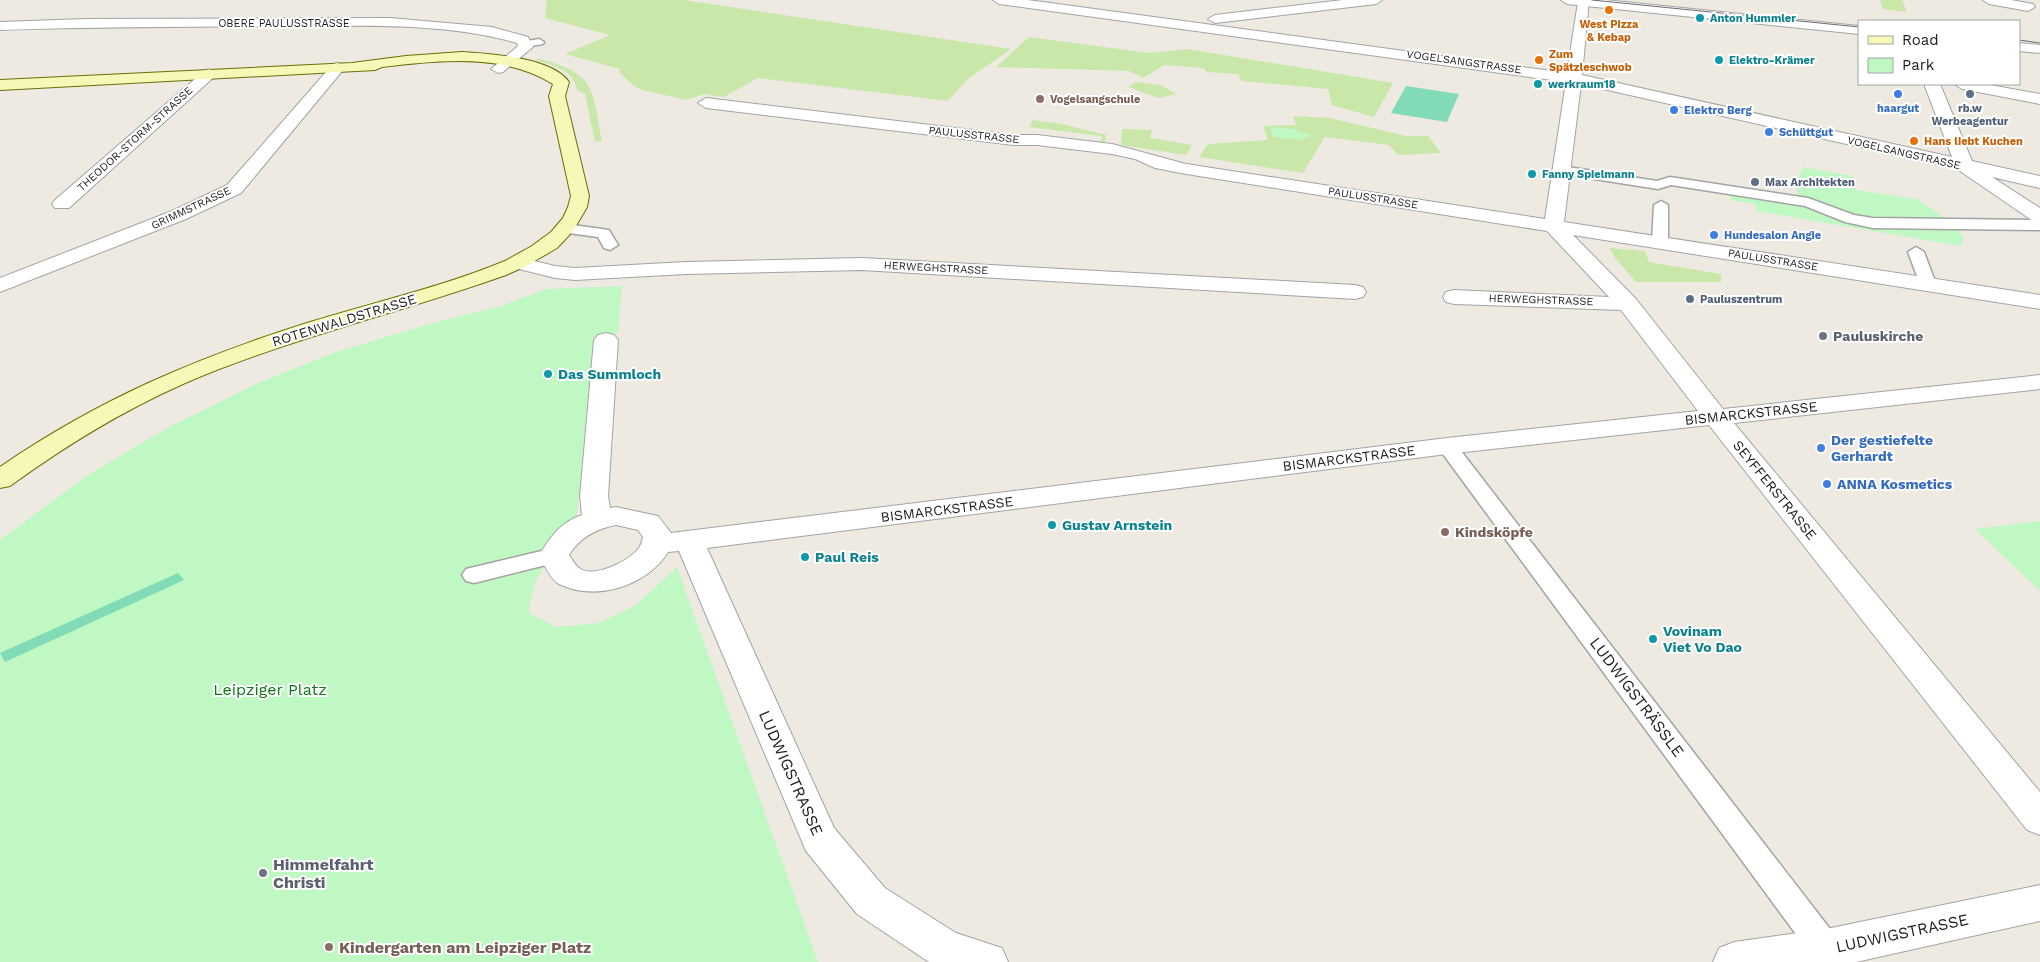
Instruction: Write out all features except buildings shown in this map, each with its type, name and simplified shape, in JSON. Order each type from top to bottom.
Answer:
[{"type":"main road","name":"ROTENWALDSTRASSE","points":[[0,85],[347,67],[503,65],[526,76],[557,96],[580,196],[579,207],[566,229],[542,248],[518,263],[439,291],[294,334],[180,376],[60,439],[0,480]]},
{"type":"street","name":"VOGELSANGSTRASSE","points":[[999,0],[1185,26],[1195,25],[1573,78],[1965,167],[2040,182]]},
{"type":"street","points":[[1195,25],[1227,16],[1376,0]]},
{"type":"street","points":[[1567,0],[1858,30]]},
{"type":"street","points":[[1635,0],[1858,23]]},
{"type":"street","points":[[1989,0],[2028,7]]},
{"type":"street","points":[[1554,227],[1584,2]]},
{"type":"street","name":"OBERE PAULUSSTRASSE","points":[[0,26],[86,23],[390,22],[492,32],[510,35],[523,40],[524,44]]},
{"type":"street","points":[[2020,37],[2040,39]]},
{"type":"street","points":[[503,65],[526,47],[524,44]]},
{"type":"street","points":[[2020,47],[2040,49]]},
{"type":"street","name":"GRIMMSTRASSE","points":[[0,286],[180,215],[234,189],[347,67]]},
{"type":"street","name":"THEODOR-STORM-STRASSE","points":[[62,204],[209,74]]},
{"type":"street","points":[[1932,85],[1965,167],[2040,217]]},
{"type":"street","points":[[1967,85],[2040,99]]},
{"type":"street","name":"PAULUSSTRASSE","points":[[706,103],[1112,150],[1140,155],[1160,164],[2040,302]]},
{"type":"street","name":"SEYFFERSTRASSE","points":[[1554,227],[1628,304],[1716,417],[2040,819]]},
{"type":"street","name":"HERWEGHSTRASSE","points":[[518,263],[555,272],[575,274],[686,268],[862,264],[1355,292]]},
{"type":"street","name":"HERWEGHSTRASSE","points":[[1454,297],[1628,304]]},
{"type":"street","points":[[597,519],[594,496],[606,340]]},
{"type":"street","name":"BISMARCKSTRASSE","points":[[674,542],[1448,446],[2040,382]]},
{"type":"street","points":[[616,516],[634,517],[648,522],[657,532],[674,542],[638,568],[607,580],[583,581],[564,573],[554,556],[562,542],[577,527],[597,519],[616,516]]},
{"type":"street","name":"LUDWIGSTRASSE","points":[[674,542],[820,839],[871,901],[946,950],[987,962]]},
{"type":"street","name":"LUDWIGSTRASSE","points":[[1734,962],[1826,949],[2040,903]]},
{"type":"lane","points":[[524,44],[539,42]]},
{"type":"lane","points":[[1561,170],[1658,185],[1670,181],[1808,202],[1850,219],[1874,223],[2040,225]]},
{"type":"lane","points":[[1660,242],[1661,206]]},
{"type":"lane","points":[[566,229],[604,233],[610,245]]},
{"type":"lane","points":[[1916,252],[1928,284]]},
{"type":"lane","name":"LUDWIGSTRÄSSLE","points":[[1448,446],[1826,949]]},
{"type":"lane","points":[[474,575],[554,556]]},
{"type":"green space","points":[[547,0],[684,0],[1011,49],[968,79],[948,101],[758,78],[724,97],[704,94],[686,100],[643,90],[634,86],[619,72],[620,69],[565,54],[610,35],[545,18]]},
{"type":"green space","points":[[1880,0],[1902,0],[1907,12],[1883,9]]},
{"type":"green space","points":[[1029,37],[1149,53],[1188,49],[1393,83],[1374,117],[1332,105],[1328,89],[1242,81],[1238,74],[1207,72],[1203,68],[1164,65],[1143,78],[1129,71],[996,67]]},
{"type":"green space","points":[[540,59],[572,71],[589,86],[596,108],[602,141],[595,142],[585,94],[577,90],[572,77],[561,69],[534,60]]},
{"type":"green space","points":[[1136,82],[1161,85],[1176,94],[1158,98],[1128,87]]},
{"type":"green space","points":[[1406,86],[1459,94],[1447,122],[1391,113]]},
{"type":"green space","points":[[1293,116],[1330,118],[1406,136],[1428,136],[1441,153],[1398,155],[1389,145],[1325,137],[1303,173],[1199,157],[1208,144],[1268,140],[1263,126],[1296,125]]},
{"type":"green space","points":[[1033,120],[1062,124],[1106,135],[1106,141],[1101,143],[1102,136],[1029,127]]},
{"type":"green space","points":[[1270,127],[1295,129],[1312,136],[1299,140],[1273,137]]},
{"type":"green space","points":[[1122,129],[1152,130],[1150,138],[1192,145],[1186,155],[1121,145]]},
{"type":"green space","points":[[1803,167],[1852,176],[1856,190],[1917,199],[1949,221],[1964,238],[1961,246],[1756,211],[1755,204],[1731,200],[1730,193],[1803,198],[1798,196],[1796,184]]},
{"type":"green space","points":[[1609,248],[1645,251],[1649,262],[1721,274],[1721,282],[1636,282]]},
{"type":"green space","name":"Leipziger Platz","points":[[622,286],[618,333],[594,337],[575,533],[556,551],[543,568],[534,587],[529,613],[557,627],[599,623],[635,606],[677,567],[818,962],[0,962],[0,540],[88,475],[173,425],[256,384],[336,352],[443,320],[498,307],[547,289]]},
{"type":"green space","points":[[2040,521],[2040,591],[1975,529]]},
{"type":"green space","points":[[178,573],[184,580],[5,662],[0,653]]},
{"type":"tram line","points":[[1592,0],[1858,27]]},
{"type":"tram line","points":[[2020,40],[2040,43]]},
{"type":"place","name":"West Pizza & Kebap","points":[[1609,10]]},
{"type":"place","name":"Anton Hummler","points":[[1700,18]]},
{"type":"place","name":"Zum Spätzleschwob","points":[[1539,60]]},
{"type":"place","name":"Elektro-Krämer","points":[[1719,60]]},
{"type":"place","name":"werkraum18","points":[[1538,84]]},
{"type":"place","name":"haargut","points":[[1898,94]]},
{"type":"place","name":"rb.w Werbeagentur","points":[[1970,94]]},
{"type":"place","name":"Vogelsangschule","points":[[1040,99]]},
{"type":"place","name":"Elektro Berg","points":[[1674,110]]},
{"type":"place","name":"Schüttgut","points":[[1769,132]]},
{"type":"place","name":"Hans liebt Kuchen","points":[[1914,141]]},
{"type":"place","name":"Fanny Spielmann","points":[[1532,174]]},
{"type":"place","name":"Max Architekten","points":[[1755,182]]},
{"type":"place","name":"Hundesalon Angie","points":[[1714,235]]},
{"type":"place","name":"Pauluszentrum","points":[[1690,299]]},
{"type":"place","name":"Pauluskirche","points":[[1823,336]]},
{"type":"place","name":"Das Summloch","points":[[548,374]]},
{"type":"place","name":"Der gestiefelte Gerhardt","points":[[1821,448]]},
{"type":"place","name":"ANNA Kosmetics","points":[[1827,484]]},
{"type":"place","name":"Gustav Arnstein","points":[[1052,525]]},
{"type":"place","name":"Kindsköpfe","points":[[1445,532]]},
{"type":"place","name":"Paul Reis","points":[[805,557]]},
{"type":"place","name":"Vovinam Viet Vo Dao","points":[[1653,639]]},
{"type":"place","name":"Himmelfahrt Christi","points":[[263,873]]},
{"type":"place","name":"Kindergarten am Leipziger Platz","points":[[329,947]]}]
